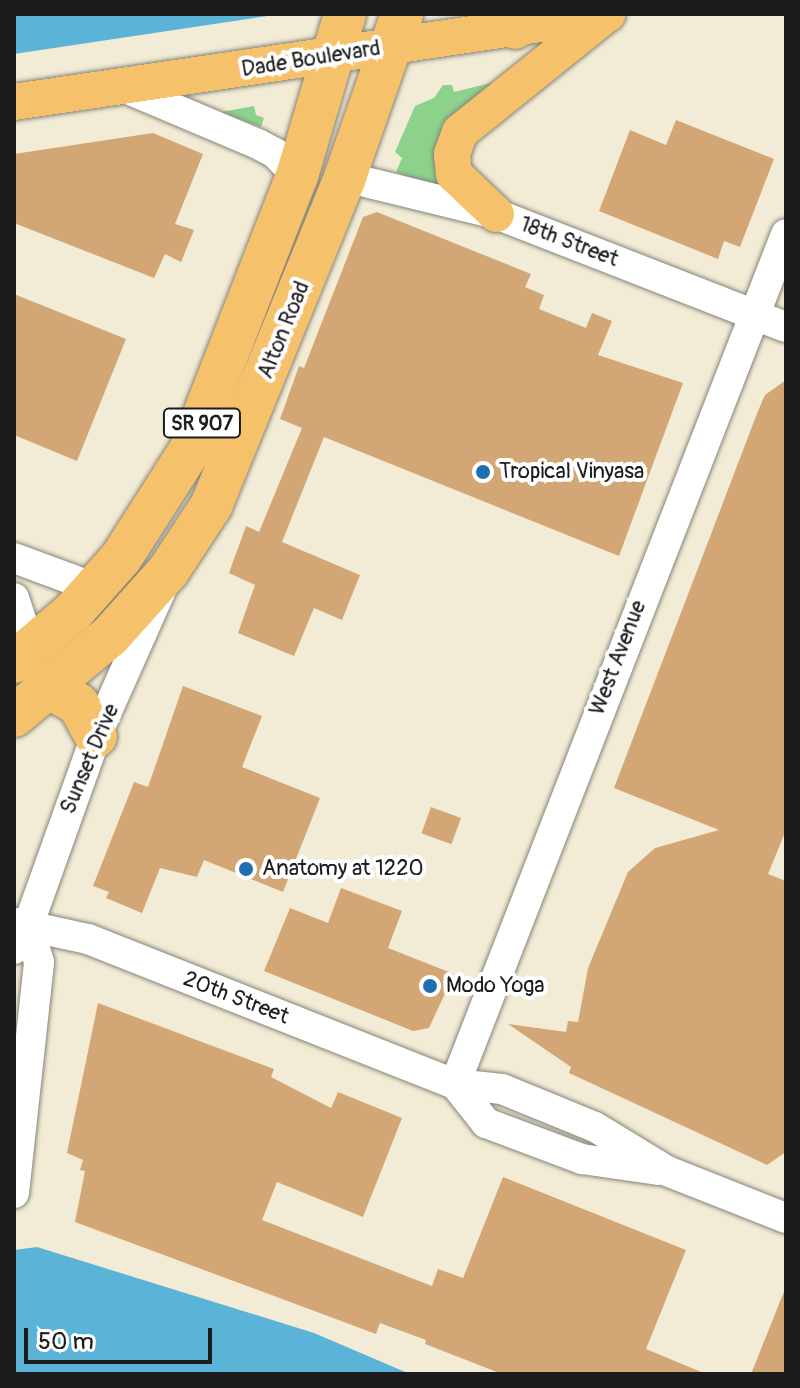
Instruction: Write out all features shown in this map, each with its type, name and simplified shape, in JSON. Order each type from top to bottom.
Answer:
[{"type":"highway","name":"Alton Road","points":[[18,659],[95,588],[145,525],[190,450],[297,176],[345,14]]},
{"type":"highway","name":"Alton Road","points":[[14,716],[51,689],[110,636],[169,570],[211,506],[345,177],[396,30]]},
{"type":"highway","points":[[51,689],[78,704],[96,736]]},
{"type":"main road","name":"Dade Boulevard","points":[[14,102],[333,56],[396,30],[607,14]]},
{"type":"main road","points":[[496,214],[454,174],[452,154],[460,132],[607,14]]},
{"type":"street","points":[[123,87],[258,144],[297,176]]},
{"type":"street","name":"18th Street","points":[[345,177],[496,214],[786,327]]},
{"type":"street","name":"West Avenue","points":[[455,1084],[786,234]]},
{"type":"street","points":[[14,558],[95,588]]},
{"type":"street","name":"Sunset Drive","points":[[19,933],[96,736],[169,570]]},
{"type":"street","points":[[14,598],[22,622],[18,659]]},
{"type":"street","points":[[14,1193],[21,1048],[39,962],[19,933]]},
{"type":"street","name":"20th Street","points":[[19,933],[88,939],[455,1084],[486,1123],[582,1159],[667,1171],[786,1218]]},
{"type":"green space","points":[[515,77],[444,191],[396,172],[402,158],[395,152],[415,106],[434,98],[443,85],[452,85],[454,92]]},
{"type":"green space","points":[[254,106],[256,115],[264,118],[261,127],[221,112]]},
{"type":"water","points":[[14,14],[281,14],[14,54]]},
{"type":"water","points":[[37,1247],[314,1333],[410,1374],[14,1374],[14,1250]]},
{"type":"building","points":[[676,120],[774,159],[740,247],[724,241],[718,259],[599,211],[630,130],[666,145]]},
{"type":"building","points":[[153,133],[203,154],[175,224],[194,230],[181,262],[165,254],[154,278],[14,223],[14,154]]},
{"type":"building","points":[[377,212],[531,274],[525,287],[544,295],[539,309],[586,328],[592,313],[612,321],[598,355],[683,383],[619,556],[324,437],[282,542],[360,575],[342,620],[314,608],[294,656],[238,633],[255,585],[229,573],[246,526],[259,532],[302,428],[280,419],[299,366],[304,368],[363,217]]},
{"type":"building","points":[[14,294],[126,339],[77,461],[14,435]]},
{"type":"building","points":[[786,380],[786,830],[768,874],[786,881],[786,1152],[767,1165],[569,1073],[571,1067],[508,1024],[566,1032],[568,1021],[578,1022],[588,968],[628,872],[655,848],[719,830],[614,788],[758,411],[765,395]]},
{"type":"building","points":[[183,686],[262,716],[242,767],[320,798],[283,892],[204,860],[197,877],[160,868],[142,913],[106,898],[109,892],[93,886],[134,782],[148,787]]},
{"type":"building","points":[[431,807],[461,818],[451,844],[421,833]]},
{"type":"building","points":[[341,888],[402,911],[388,948],[454,974],[429,1028],[413,1031],[264,971],[290,908],[328,923]]},
{"type":"building","points":[[98,1003],[274,1069],[271,1077],[331,1108],[338,1092],[402,1118],[363,1217],[277,1182],[262,1220],[432,1286],[438,1269],[463,1278],[503,1177],[686,1250],[646,1349],[706,1374],[502,1374],[380,1323],[376,1334],[75,1222],[85,1171],[80,1170],[83,1160],[67,1153]]},
{"type":"building","points":[[785,1289],[786,1374],[751,1374]]},
{"type":"place","name":"Tropical Vinyasa","points":[[483,472]]},
{"type":"place","name":"Anatomy at 1220","points":[[246,869]]},
{"type":"place","name":"Modo Yoga","points":[[430,986]]}]
